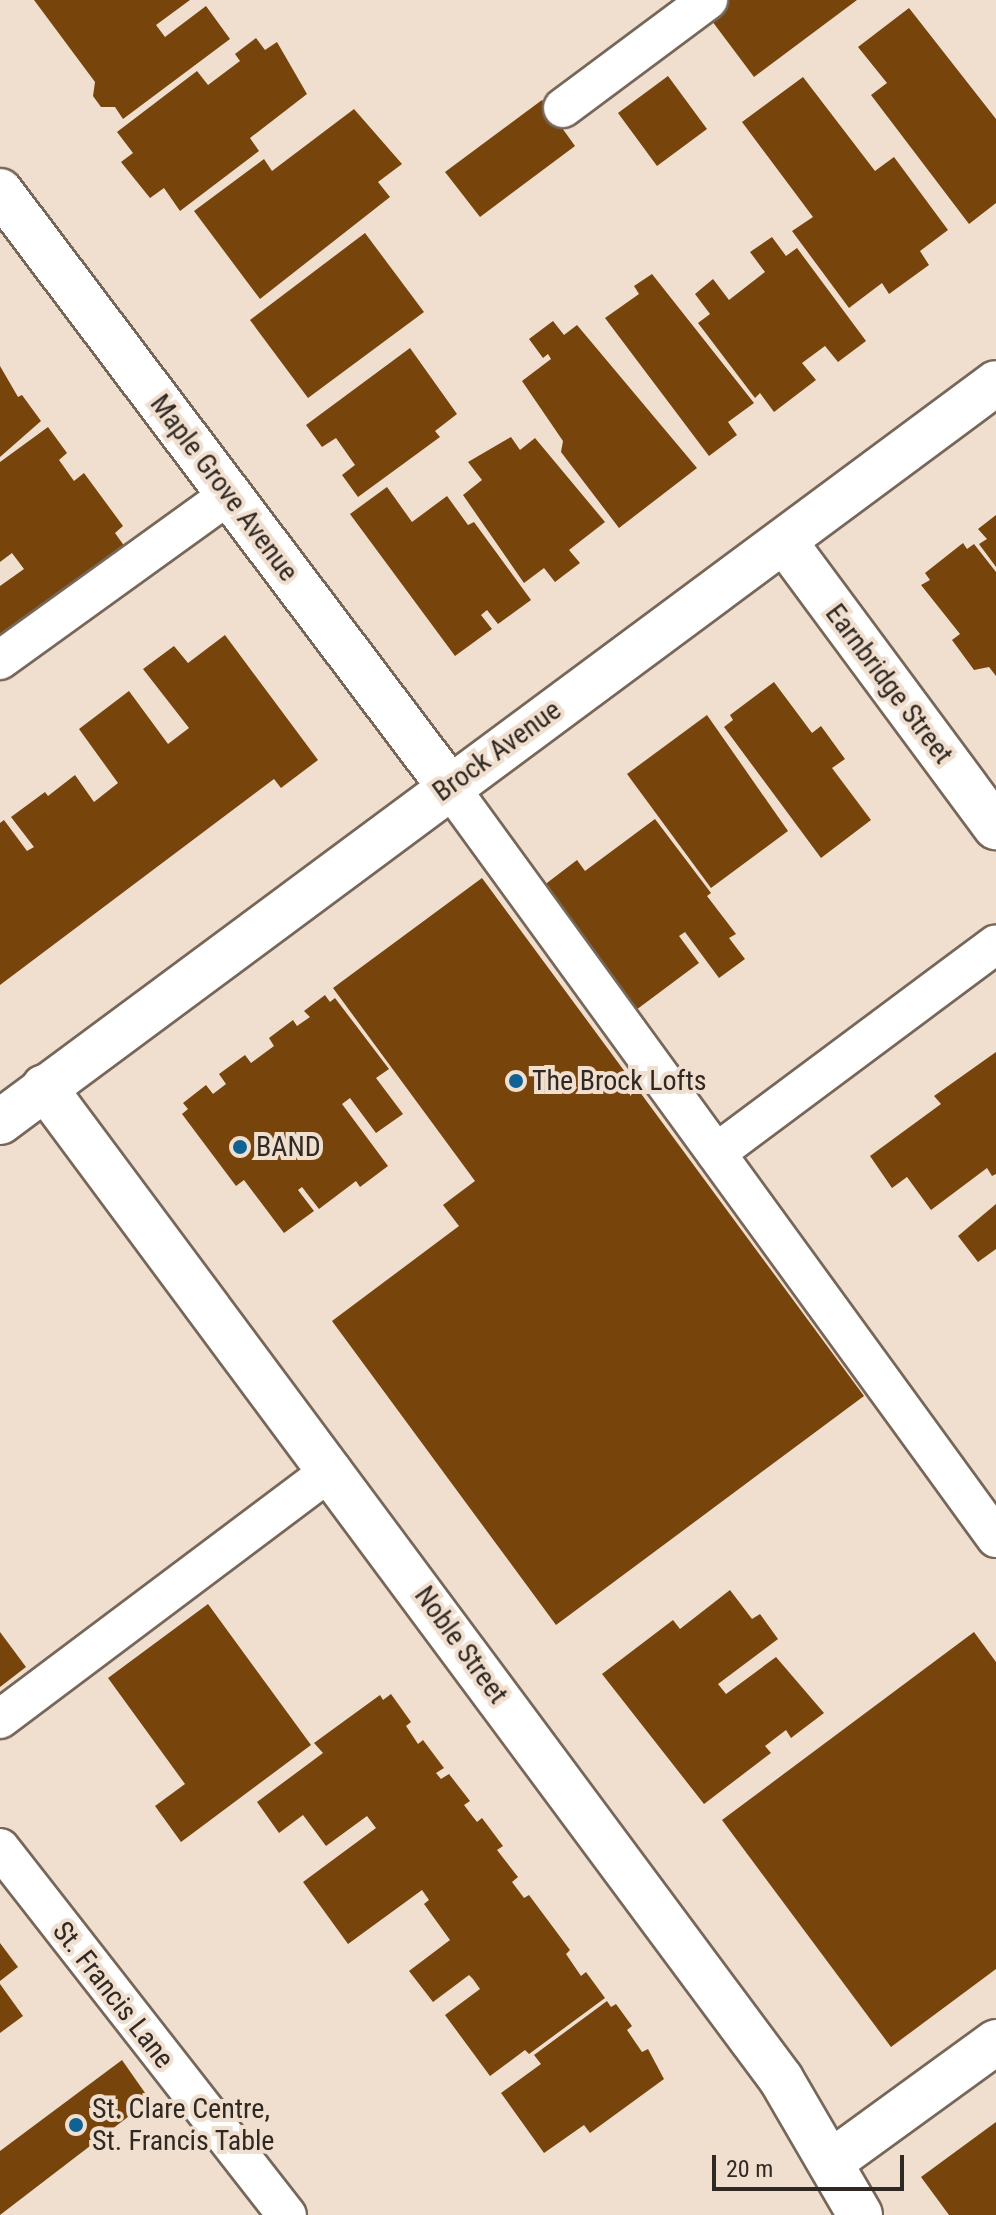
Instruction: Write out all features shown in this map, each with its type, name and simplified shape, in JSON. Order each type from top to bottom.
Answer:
[{"type":"street","name":"Maple Grove Avenue","points":[[0,191],[449,786]]},
{"type":"street","name":"Brock Avenue","points":[[0,1122],[996,383]]},
{"type":"street","name":"Earnbridge Street","points":[[784,541],[996,827]]},
{"type":"street","name":"Noble Street","points":[[44,1087],[332,1470],[781,2079],[860,2215]]},
{"type":"street","points":[[831,2162],[996,2042]]},
{"type":"lane","points":[[563,108],[708,0]]},
{"type":"lane","points":[[0,660],[229,495]]},
{"type":"lane","points":[[449,786],[996,1538]]},
{"type":"lane","points":[[716,1153],[996,944]]},
{"type":"lane","points":[[0,1719],[332,1470]]},
{"type":"lane","name":"St. Francis Lane","points":[[0,1848],[287,2215]]},
{"type":"building","points":[[34,0],[190,0],[156,25],[165,37],[206,6],[230,39],[123,119],[115,107],[101,107],[93,96],[95,82]]},
{"type":"building","points":[[724,0],[857,0],[754,77],[706,13]]},
{"type":"building","points":[[909,8],[996,119],[996,203],[969,224],[871,95],[887,83],[858,47]]},
{"type":"building","points":[[256,38],[265,50],[277,42],[307,94],[250,138],[259,151],[180,211],[164,188],[150,198],[121,162],[133,153],[117,132],[197,71],[208,85],[240,61],[235,54]]},
{"type":"building","points":[[668,76],[707,129],[657,166],[618,113]]},
{"type":"building","points":[[803,77],[875,171],[894,157],[948,230],[920,251],[929,265],[889,294],[882,283],[849,308],[792,231],[813,217],[742,122]]},
{"type":"building","points":[[542,100],[575,146],[480,217],[445,172]]},
{"type":"building","points":[[354,109],[402,164],[378,182],[390,197],[260,299],[194,211],[264,159],[272,171]]},
{"type":"building","points":[[365,233],[424,312],[308,398],[250,320]]},
{"type":"building","points":[[772,237],[786,256],[797,248],[866,341],[838,362],[825,346],[802,363],[816,380],[774,412],[760,393],[755,398],[698,323],[710,314],[695,294],[713,279],[729,300],[765,272],[750,252]]},
{"type":"building","points":[[652,274],[754,403],[728,422],[737,435],[709,456],[605,318],[639,294],[634,286]]},
{"type":"building","points":[[553,321],[564,335],[577,325],[697,468],[619,528],[561,452],[563,441],[522,381],[551,359],[548,354],[543,358],[529,339]]},
{"type":"building","points":[[410,348],[457,414],[435,431],[440,437],[358,497],[342,475],[355,465],[336,438],[322,447],[306,425]]},
{"type":"building","points":[[0,366],[18,397],[22,395],[41,421],[0,457]]},
{"type":"building","points":[[48,427],[67,453],[59,460],[74,481],[84,473],[123,526],[115,533],[125,547],[0,638],[0,586],[24,569],[12,553],[0,562],[0,462]]},
{"type":"building","points":[[511,437],[520,450],[535,438],[605,522],[569,550],[580,563],[555,582],[544,568],[524,583],[463,495],[482,480],[468,462]]},
{"type":"building","points":[[387,487],[412,522],[447,496],[468,525],[474,522],[531,600],[498,624],[487,610],[481,615],[492,629],[455,656],[350,514]]},
{"type":"building","points":[[996,515],[996,567],[979,544],[987,539],[978,529]]},
{"type":"building","points":[[963,543],[967,549],[974,544],[996,572],[996,676],[989,667],[974,670],[952,640],[960,634],[921,585],[930,580],[925,573]]},
{"type":"building","points":[[225,635],[318,760],[281,788],[274,779],[0,985],[0,823],[4,820],[27,851],[34,847],[11,817],[45,792],[48,796],[75,775],[94,802],[118,783],[79,729],[129,691],[168,744],[189,728],[143,669],[174,646],[188,663]]},
{"type":"building","points":[[774,682],[812,733],[821,726],[845,759],[832,768],[871,820],[821,858],[724,727],[733,720],[730,715]]},
{"type":"building","points":[[707,715],[788,831],[711,888],[627,774]]},
{"type":"building","points":[[655,819],[711,893],[707,896],[736,934],[729,938],[745,959],[719,978],[685,932],[679,936],[699,963],[636,1010],[543,886],[577,860],[585,871]]},
{"type":"building","points":[[482,878],[864,1396],[556,1625],[332,1321],[459,1226],[443,1205],[475,1181],[333,988]]},
{"type":"building","points":[[325,995],[330,1002],[335,998],[389,1069],[376,1078],[403,1114],[376,1133],[350,1098],[342,1104],[388,1166],[360,1187],[356,1181],[319,1209],[302,1187],[298,1190],[314,1211],[284,1233],[244,1180],[236,1186],[182,1114],[188,1109],[183,1103],[206,1085],[213,1094],[226,1084],[219,1074],[245,1055],[251,1063],[274,1046],[269,1038],[293,1020],[297,1026],[310,1017],[304,1011]]},
{"type":"building","points":[[996,1052],[996,1174],[992,1176],[987,1168],[931,1210],[907,1177],[892,1188],[870,1156],[941,1104],[934,1096]]},
{"type":"building","points":[[996,1204],[996,1249],[978,1262],[958,1236]]},
{"type":"building","points":[[730,1590],[752,1619],[760,1614],[778,1639],[718,1684],[726,1694],[776,1657],[824,1713],[791,1738],[786,1730],[765,1746],[771,1753],[704,1804],[602,1674],[673,1620],[680,1629]]},
{"type":"building","points":[[208,1604],[311,1745],[181,1842],[155,1806],[185,1784],[108,1678]]},
{"type":"building","points":[[0,1632],[26,1667],[0,1687]]},
{"type":"building","points":[[974,1632],[996,1662],[996,1969],[891,2047],[722,1820]]},
{"type":"building","points":[[391,1694],[411,1722],[406,1726],[418,1744],[423,1740],[444,1768],[436,1773],[441,1779],[449,1774],[470,1801],[464,1805],[470,1813],[477,1822],[482,1818],[503,1846],[497,1850],[518,1877],[512,1882],[524,1898],[529,1895],[570,1950],[566,1954],[581,1976],[586,1972],[605,1998],[529,2054],[525,2050],[490,2076],[445,2015],[480,1989],[473,1979],[469,1975],[433,2002],[409,1971],[450,1940],[424,1904],[429,1900],[422,1890],[348,1944],[303,1882],[376,1828],[367,1816],[326,1846],[303,1815],[279,1833],[257,1802],[323,1753],[314,1743],[380,1695],[383,1700]]},
{"type":"building","points":[[0,1943],[18,1967],[0,1981]]},
{"type":"building","points":[[0,1984],[23,2016],[0,2033]]},
{"type":"building","points":[[607,2001],[611,2007],[616,2004],[632,2026],[627,2030],[642,2052],[648,2049],[664,2079],[590,2133],[584,2125],[544,2153],[501,2093],[541,2064],[534,2055]]},
{"type":"building","name":"St. Clare Centre, St. Francis Table","points":[[122,2060],[150,2100],[0,2215],[0,2151]]},
{"type":"building","points":[[996,2122],[996,2215],[949,2215],[921,2177]]},
{"type":"place","name":"The Brock Lofts","points":[[516,1081]]},
{"type":"place","name":"BAND","points":[[240,1147]]},
{"type":"place","name":"St. Clare Centre, St. Francis Table","points":[[76,2125]]}]
